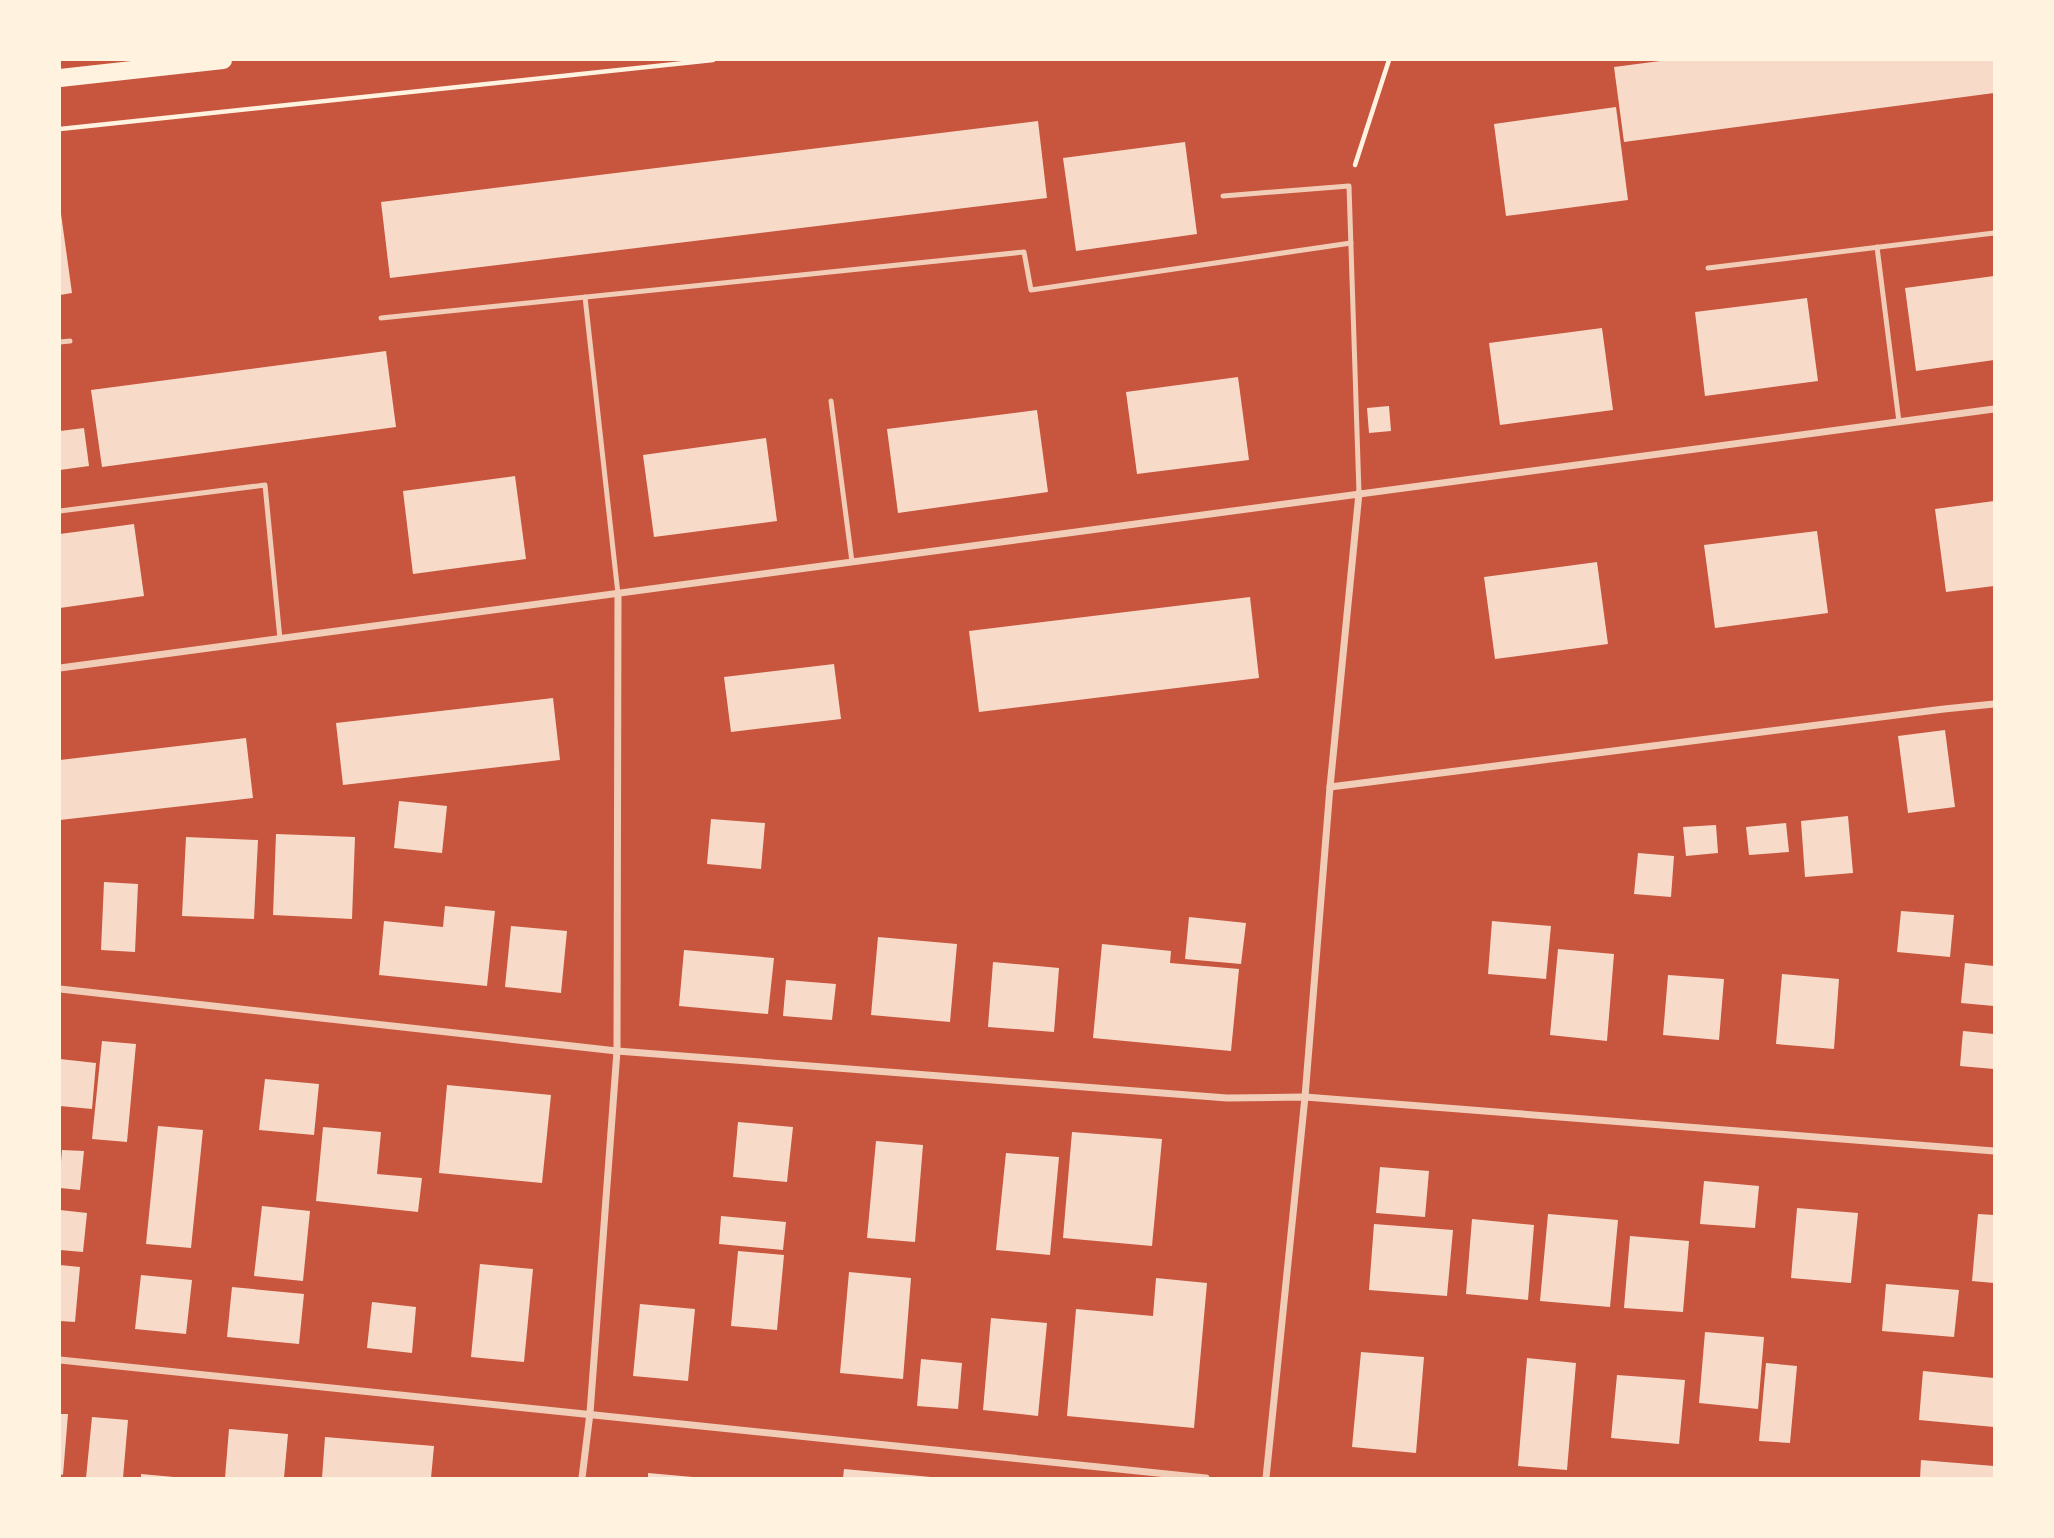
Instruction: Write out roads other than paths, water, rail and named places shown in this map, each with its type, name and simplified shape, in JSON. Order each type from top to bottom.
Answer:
[{"type":"main road","points":[[60,78],[223,60]]},
{"type":"street","points":[[60,668],[1994,409]]},
{"type":"street","points":[[1266,1479],[1305,1097],[1330,787],[1359,493]]},
{"type":"street","points":[[582,1479],[590,1413],[617,1051],[618,594]]},
{"type":"street","points":[[1330,787],[1994,704]]},
{"type":"street","points":[[60,989],[617,1051],[1227,1098],[1305,1097],[1994,1151]]},
{"type":"street","points":[[60,1360],[1206,1479]]},
{"type":"lane","points":[[1223,196],[1349,186],[1359,493]]},
{"type":"lane","points":[[1708,268],[1994,233]]},
{"type":"lane","points":[[382,318],[1024,253],[1031,290],[1351,243]]},
{"type":"lane","points":[[1877,247],[1899,422]]},
{"type":"lane","points":[[584,297],[618,594]]},
{"type":"lane","points":[[60,342],[70,341]]},
{"type":"lane","points":[[831,401],[852,562]]},
{"type":"lane","points":[[60,511],[265,485],[280,639]]}]
